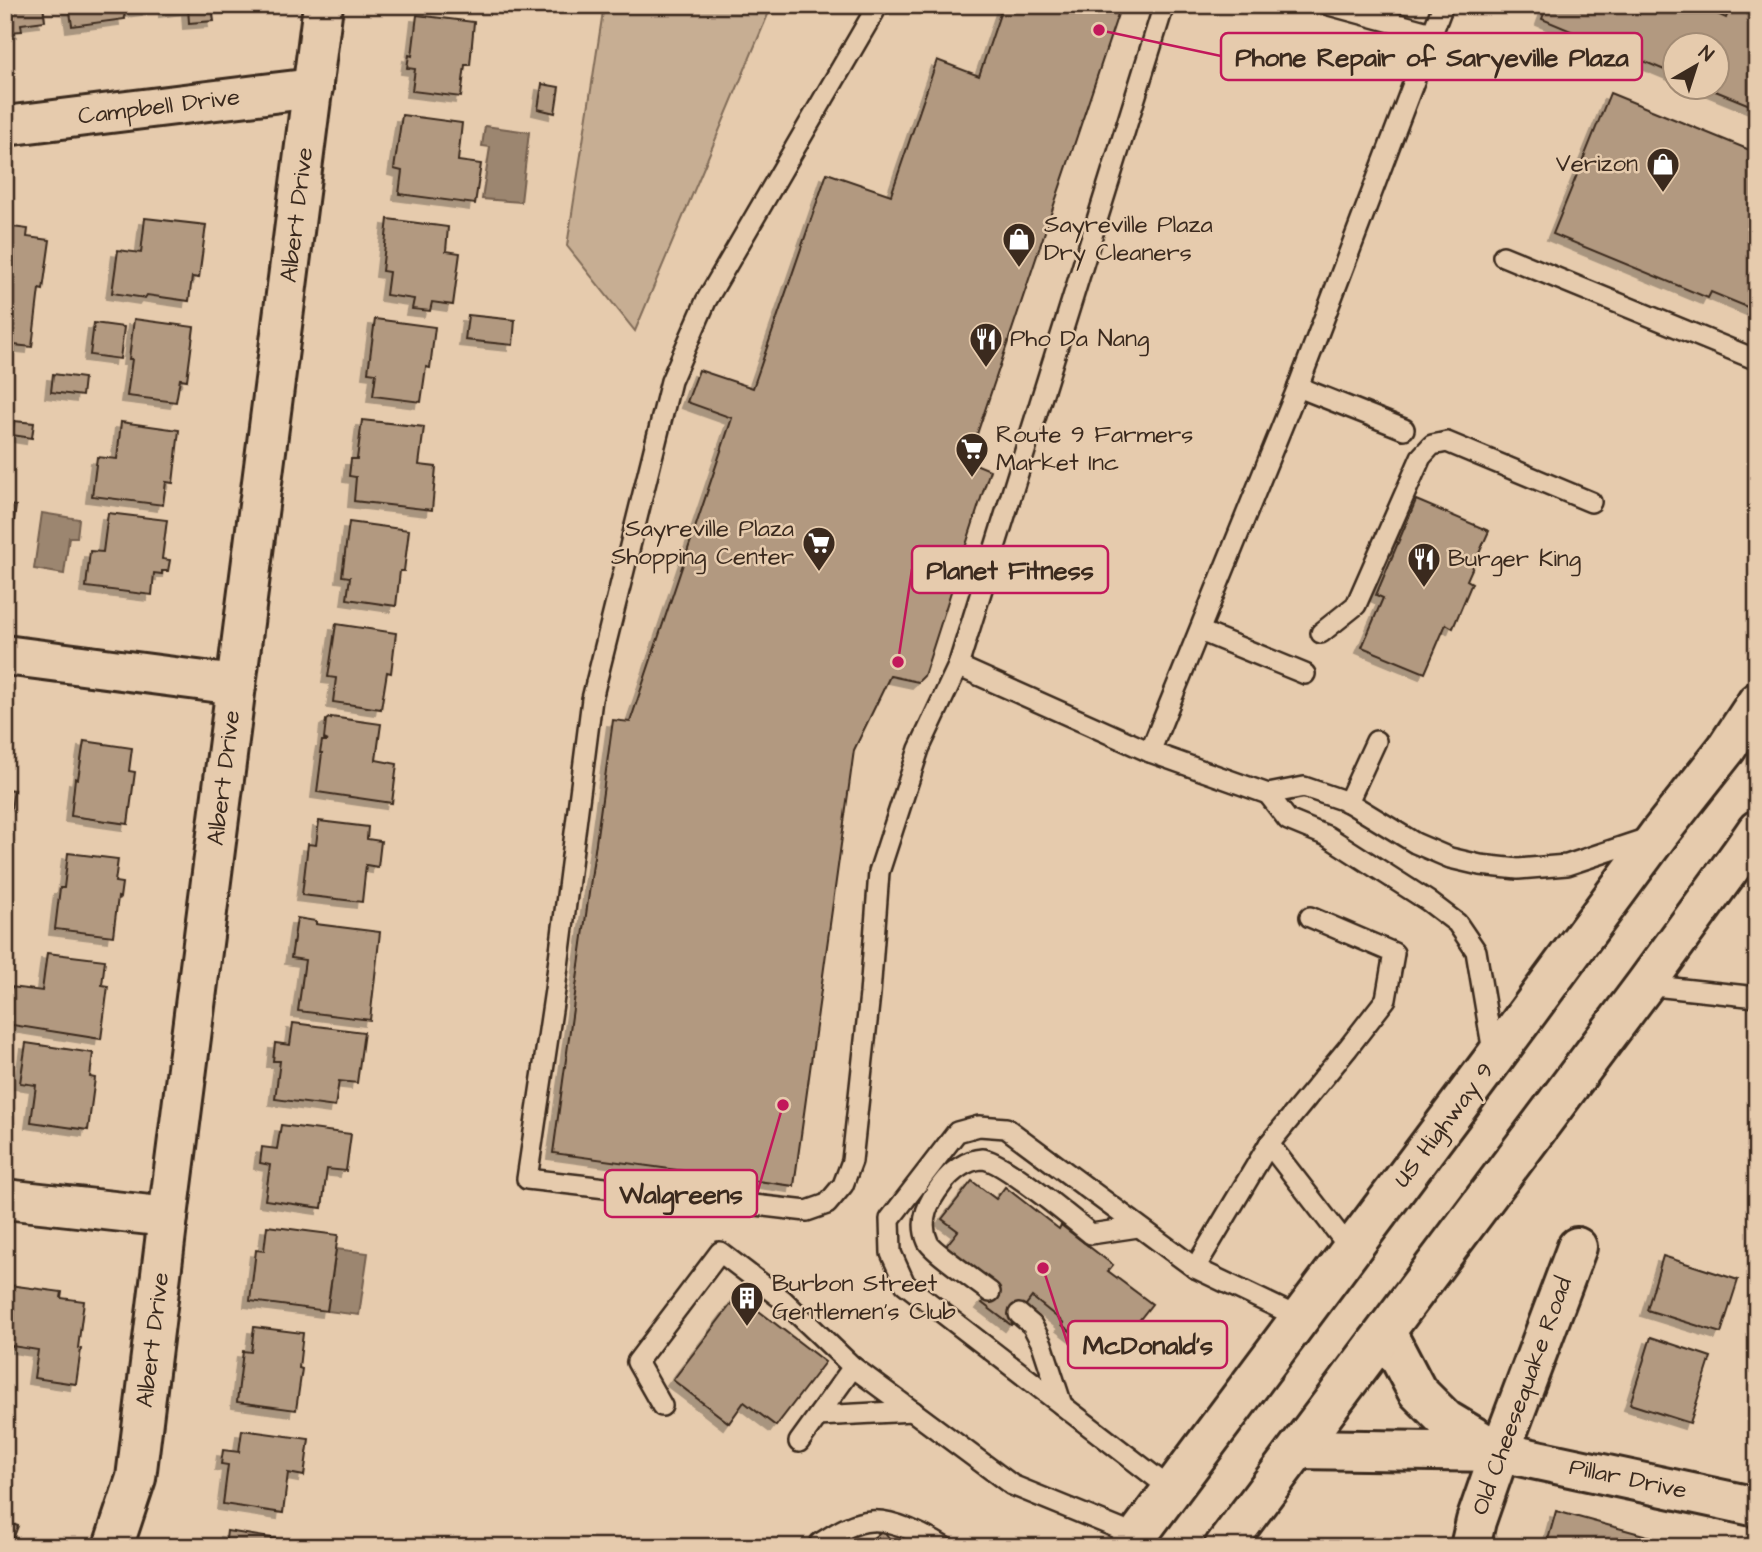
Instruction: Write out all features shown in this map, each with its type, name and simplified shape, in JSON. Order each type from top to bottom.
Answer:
[{"type":"main road","name":"Albert Drive","points":[[113,1547],[136,1478],[323,5]]},
{"type":"main road","name":"Campbell Drive","points":[[5,126],[313,88]]},
{"type":"main road","points":[[5,655],[236,685]]},
{"type":"main road","name":"US Highway 9","points":[[1133,1542],[1659,834],[1726,750],[1757,702]]},
{"type":"main road","points":[[1224,1547],[1645,985],[1757,830]]},
{"type":"main road","points":[[5,1199],[168,1217]]},
{"type":"main road","name":"Old Cheesequake Road","points":[[1470,1547],[1476,1521],[1500,1452],[1577,1247]]},
{"type":"main road","name":"Pillar Drive","points":[[1386,1332],[1417,1391],[1446,1420],[1500,1452]]},
{"type":"main road","name":"Pillar Drive","points":[[1298,1449],[1500,1452],[1757,1507]]},
{"type":"lane","points":[[878,5],[706,301],[671,381],[593,699],[527,1179],[807,1211],[827,1204],[843,1185],[852,1161],[870,994],[879,872],[919,749],[958,666],[1164,5]]},
{"type":"lane","points":[[1329,5],[1432,33]]},
{"type":"lane","points":[[1150,752],[1298,387],[1443,5]]},
{"type":"lane","points":[[1503,256],[1757,360]]},
{"type":"lane","points":[[1298,387],[1404,429]]},
{"type":"lane","points":[[1321,633],[1356,605],[1421,457],[1432,445],[1447,442],[1591,502]]},
{"type":"lane","points":[[1199,631],[1305,674]]},
{"type":"lane","points":[[958,666],[1150,752],[1268,794],[1304,787],[1348,802],[1415,843],[1450,858],[1518,869],[1567,865],[1659,834]]},
{"type":"lane","points":[[1348,802],[1376,741]]},
{"type":"lane","points":[[1268,794],[1288,820],[1326,836],[1428,901],[1457,923],[1476,951],[1494,1058]]},
{"type":"lane","points":[[1195,1268],[1269,1144],[1386,999],[1394,953],[1310,917]]},
{"type":"lane","points":[[1645,985],[1757,997]]},
{"type":"lane","points":[[1172,1490],[905,1284],[891,1254],[890,1219],[957,1132],[979,1126],[1006,1128],[1195,1268],[1300,1318]]},
{"type":"lane","points":[[1269,1144],[1351,1250]]},
{"type":"lane","points":[[990,1292],[928,1244],[923,1220],[929,1204],[943,1182],[960,1166],[983,1159],[1008,1170],[1091,1234],[1139,1227]]},
{"type":"lane","points":[[662,1406],[637,1362],[720,1252],[783,1300],[853,1367],[1012,1485],[1133,1542]]},
{"type":"lane","points":[[1019,1314],[1032,1325],[1042,1345],[1062,1405]]},
{"type":"lane","points":[[799,1442],[853,1367]]},
{"type":"lane","points":[[818,1416],[913,1411]]},
{"type":"lane","points":[[818,1547],[820,1543],[850,1526],[872,1520],[901,1525],[941,1546]]},
{"type":"shaded area","points":[[604,5],[772,5],[635,331],[567,246]]},
{"type":"shaded area","points":[[485,126],[529,132],[521,202],[482,199],[490,147],[482,146]]},
{"type":"shaded area","points":[[42,513],[79,519],[77,537],[69,537],[64,574],[34,569]]},
{"type":"shaded area","points":[[336,1249],[368,1253],[359,1315],[327,1311]]},
{"type":"building","points":[[5,5],[43,5],[45,21],[21,24],[22,31],[9,32],[8,29],[5,30]]},
{"type":"building","points":[[69,5],[147,5],[148,9],[124,12],[125,19],[72,26]]},
{"type":"building","points":[[165,5],[218,7],[212,7],[214,21],[189,23],[188,8],[165,11]]},
{"type":"building","name":"Sayreville Plaza Shopping Center","points":[[1003,5],[1102,5],[1119,11],[968,461],[990,470],[924,676],[918,682],[890,676],[854,750],[794,1186],[553,1153],[613,720],[630,722],[732,418],[687,402],[699,370],[753,388],[827,173],[891,195],[937,60],[979,76]]},
{"type":"building","points":[[1547,5],[1697,5],[1726,18],[1731,5],[1757,5],[1757,108],[1730,97],[1730,32],[1660,32],[1660,68],[1542,19]]},
{"type":"building","points":[[417,15],[474,22],[470,65],[465,65],[461,97],[412,91],[415,69],[407,68],[409,55],[412,56]]},
{"type":"building","points":[[542,84],[559,87],[555,113],[538,109]]},
{"type":"building","name":"Verizon","points":[[1610,93],[1757,153],[1757,311],[1711,292],[1708,298],[1553,234]]},
{"type":"building","points":[[402,115],[462,123],[458,161],[481,164],[475,204],[399,194],[402,171],[394,169]]},
{"type":"building","points":[[145,218],[206,225],[199,278],[192,277],[189,301],[112,293],[118,250],[141,253]]},
{"type":"building","points":[[388,219],[448,227],[446,251],[460,253],[453,305],[432,302],[430,311],[412,309],[414,299],[386,295],[389,272],[382,271]]},
{"type":"building","points":[[5,226],[28,229],[27,237],[50,240],[43,290],[39,289],[32,347],[5,344]]},
{"type":"building","points":[[468,315],[515,320],[513,345],[465,340]]},
{"type":"building","points":[[134,319],[194,327],[187,380],[180,379],[176,402],[127,396]]},
{"type":"building","points":[[375,319],[435,327],[430,368],[426,367],[421,402],[373,396],[376,373],[368,372]]},
{"type":"building","points":[[94,323],[124,327],[120,359],[90,355]]},
{"type":"building","points":[[53,374],[84,378],[82,396],[51,392]]},
{"type":"building","points":[[362,420],[424,427],[419,465],[436,467],[432,510],[354,501],[356,477],[349,476],[351,459],[357,459]]},
{"type":"building","points":[[14,421],[34,423],[32,438],[12,435]]},
{"type":"building","points":[[121,422],[179,430],[173,483],[166,482],[163,505],[92,496],[97,457],[117,459]]},
{"type":"building","name":"Burger King","points":[[1416,500],[1489,531],[1467,580],[1472,583],[1453,628],[1446,624],[1425,673],[1362,647],[1383,598],[1376,595]]},
{"type":"building","points":[[5,505],[16,506],[9,555],[5,555]]},
{"type":"building","points":[[108,513],[167,520],[162,559],[170,560],[168,571],[162,571],[162,574],[154,573],[152,595],[86,587],[90,551],[103,552]]},
{"type":"building","points":[[349,522],[409,530],[396,606],[347,599],[350,577],[342,576]]},
{"type":"building","points":[[336,624],[396,633],[391,673],[387,672],[381,709],[333,702],[336,678],[328,677]]},
{"type":"building","points":[[331,717],[381,724],[376,760],[397,764],[392,803],[317,792],[322,741],[328,741],[324,739],[326,720]]},
{"type":"building","points":[[84,741],[132,748],[129,771],[135,772],[128,824],[71,816],[75,778],[78,779]]},
{"type":"building","points":[[5,789],[14,790],[11,810],[5,810]]},
{"type":"building","points":[[319,821],[368,827],[367,839],[381,841],[378,867],[366,865],[362,902],[302,895],[308,844],[316,845]]},
{"type":"building","points":[[68,853],[118,859],[115,882],[122,883],[113,936],[55,929]]},
{"type":"building","points":[[297,918],[316,921],[316,924],[380,932],[370,1020],[298,1011],[305,960],[291,958]]},
{"type":"building","points":[[47,953],[105,960],[102,985],[108,986],[101,1039],[6,1024],[11,987],[42,991]]},
{"type":"building","points":[[293,1023],[364,1032],[357,1083],[339,1081],[335,1107],[275,1099],[280,1061],[273,1061],[275,1043],[290,1045]]},
{"type":"building","points":[[26,1043],[93,1053],[90,1077],[95,1078],[88,1130],[31,1122],[36,1085],[20,1083]]},
{"type":"building","points":[[281,1125],[351,1134],[346,1171],[327,1169],[322,1208],[265,1200],[270,1165],[260,1163],[262,1147],[277,1149]]},
{"type":"building","points":[[972,1181],[996,1199],[1005,1187],[1059,1229],[1061,1225],[1113,1265],[1108,1271],[1152,1304],[1108,1360],[1062,1325],[1064,1323],[1032,1297],[1011,1325],[982,1303],[996,1284],[946,1246],[958,1231],[942,1219]]},
{"type":"building","points":[[267,1226],[338,1235],[327,1311],[250,1301],[256,1250],[264,1251]]},
{"type":"building","points":[[1663,1256],[1738,1280],[1721,1333],[1647,1310]]},
{"type":"building","points":[[9,1285],[62,1292],[61,1298],[84,1301],[76,1384],[34,1378],[38,1350],[5,1345]]},
{"type":"building","name":"Burbon Street Gentlemen's Club","points":[[738,1295],[825,1362],[776,1426],[744,1402],[729,1423],[673,1380]]},
{"type":"building","points":[[254,1327],[303,1333],[299,1368],[302,1369],[296,1410],[237,1402],[243,1351],[251,1352]]},
{"type":"building","points":[[1651,1337],[1711,1357],[1690,1423],[1630,1404]]},
{"type":"building","points":[[242,1430],[309,1439],[304,1476],[288,1473],[283,1513],[223,1504],[228,1465],[221,1464],[223,1450],[239,1452]]},
{"type":"building","points":[[1556,1511],[1673,1543],[1672,1547],[1546,1547]]},
{"type":"building","points":[[5,1522],[18,1526],[10,1547],[5,1547]]},
{"type":"building","points":[[883,1530],[896,1547],[862,1547]]},
{"type":"building","points":[[227,1531],[277,1539],[276,1547],[225,1547]]},
{"type":"place","name":"Phone Repair of Saryeville Plaza","points":[[1099,30]]},
{"type":"place","name":"Verizon","points":[[1663,194]]},
{"type":"place","name":"Sayreville Plaza Dry Cleaners","points":[[1019,269]]},
{"type":"place","name":"Pho Da Nang","points":[[986,369]]},
{"type":"place","name":"Route 9 Farmers Market Inc","points":[[972,479]]},
{"type":"place","name":"Sayreville Plaza Shopping Center","points":[[819,573]]},
{"type":"place","name":"Burger King","points":[[1424,589]]},
{"type":"place","name":"Planet Fitness","points":[[898,662]]},
{"type":"place","name":"Walgreens","points":[[783,1105]]},
{"type":"place","name":"McDonald's","points":[[1043,1268]]},
{"type":"place","name":"Burbon Street Gentlemen's Club","points":[[747,1328]]}]
